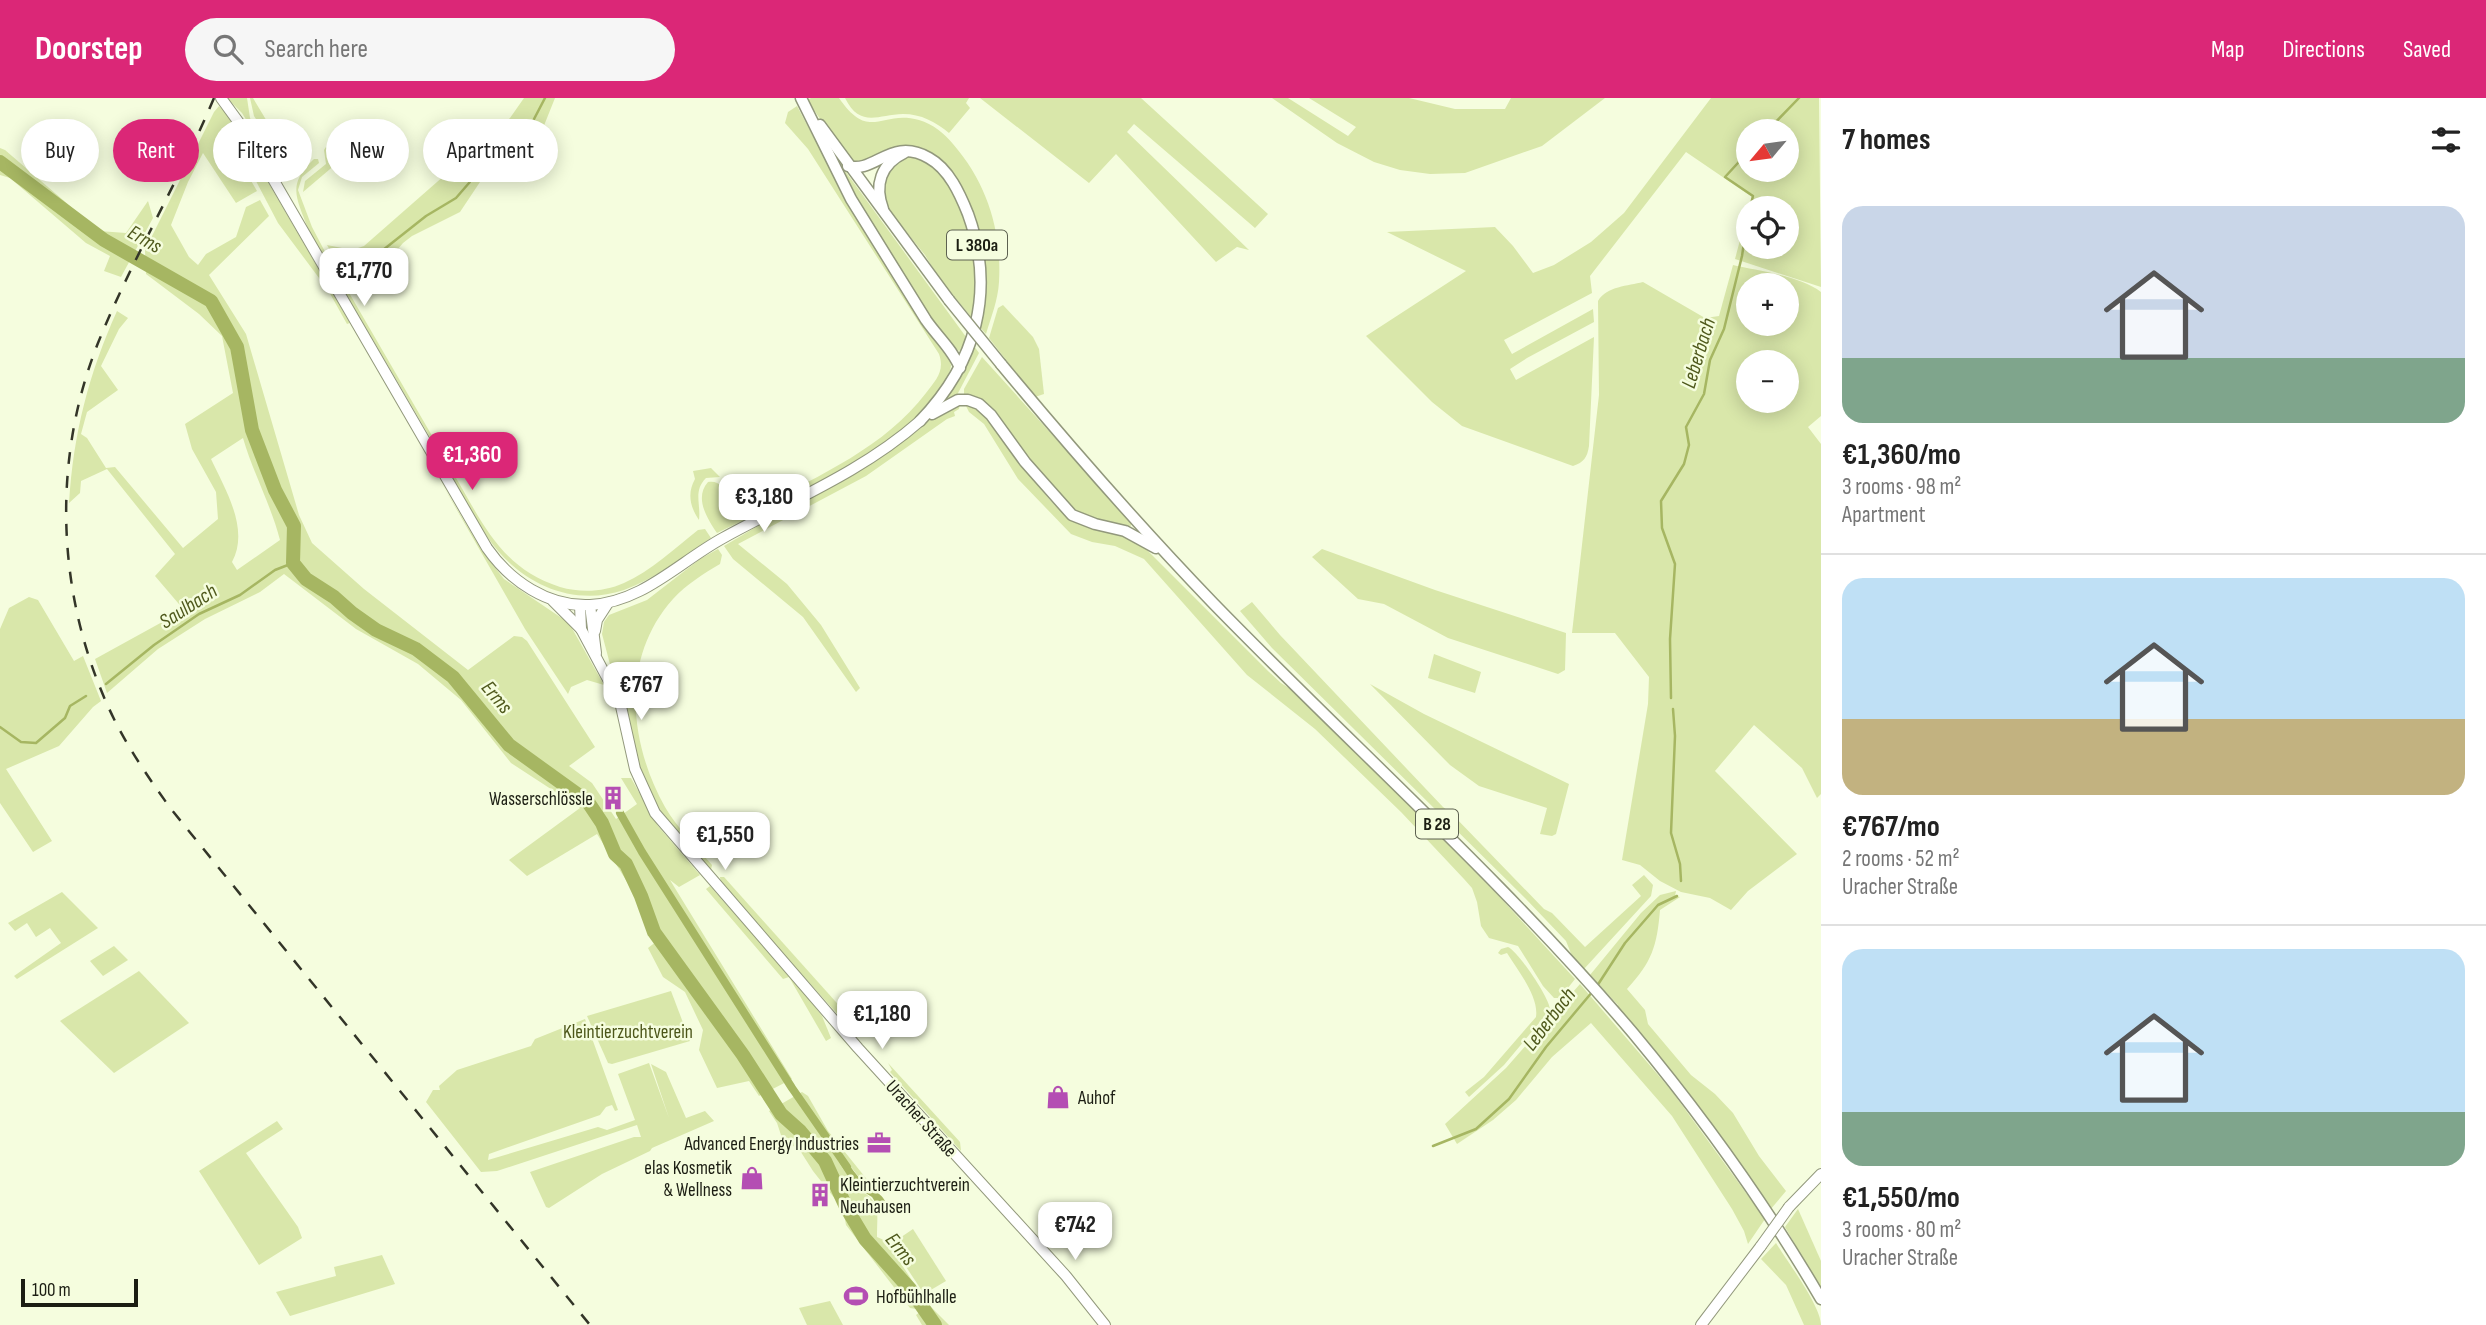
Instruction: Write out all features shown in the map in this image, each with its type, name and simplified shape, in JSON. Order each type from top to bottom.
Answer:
[{"type":"main road","name":"B 28","points":[[801,98],[848,166],[949,300],[1059,434],[1223,613],[1479,866],[1613,1011],[1728,1154],[1821,1299]]},
{"type":"main road","points":[[801,98],[851,199],[930,326],[955,355],[960,368]]},
{"type":"main road","points":[[848,166],[861,167],[887,154],[907,152]]},
{"type":"main road","points":[[885,216],[878,190],[880,177],[886,166],[907,152]]},
{"type":"main road","name":"L 380a","points":[[907,152],[918,153],[931,159],[948,175],[963,200],[975,233],[980,259],[981,294],[975,330],[960,368],[941,397],[920,421]]},
{"type":"main road","points":[[920,421],[958,400],[979,404],[991,415],[1025,462],[1072,515],[1125,531],[1168,555]]},
{"type":"street","points":[[221,98],[245,131],[487,548],[518,582],[550,598],[585,605]]},
{"type":"street","name":"L 380a","points":[[585,605],[608,603],[646,588],[724,537],[866,461],[920,421]]},
{"type":"street","points":[[550,598],[581,629]]},
{"type":"street","points":[[593,638],[597,620],[608,603]]},
{"type":"street","name":"Uracher Straße","points":[[585,605],[581,629],[620,702],[635,769],[655,813],[858,1048],[1066,1276],[1105,1325]]},
{"type":"street","name":"Uracher Straße","points":[[585,605],[597,659]]},
{"type":"street","points":[[1701,1325],[1789,1207],[1821,1174]]},
{"type":"green space","points":[[227,98],[247,98],[251,119],[246,119]]},
{"type":"green space","points":[[250,98],[253,98],[266,119],[256,119]]},
{"type":"green space","points":[[524,98],[555,98],[547,119],[510,118]]},
{"type":"green space","points":[[839,98],[859,119],[868,122],[895,118],[919,120],[934,126],[946,136],[965,159],[990,208],[998,244],[998,289],[986,334],[979,326],[978,233],[933,155],[919,148],[898,146],[885,150],[869,161],[854,162],[845,155],[807,100]]},
{"type":"green space","points":[[845,98],[969,98],[966,103],[970,108],[949,133],[916,115],[863,117]]},
{"type":"green space","points":[[980,98],[1141,98],[1268,214],[1255,228],[1134,124],[1127,132],[1249,250],[1237,247],[1216,262],[1116,154],[1089,183]]},
{"type":"green space","points":[[1272,98],[1288,98],[1348,136],[1356,127],[1309,98],[1409,98],[1455,109],[1505,109],[1511,98],[1605,98],[1542,146],[1465,173],[1430,174],[1400,170],[1374,162],[1337,143]]},
{"type":"green space","points":[[1711,98],[1819,98],[1821,287],[1799,280],[1799,273],[1778,273],[1735,259],[1736,255],[1736,259],[1799,259],[1799,196],[1751,196],[1686,152],[1590,276],[1592,293],[1504,340],[1512,354],[1593,309],[1594,322],[1510,369],[1516,380],[1594,337],[1589,446],[1586,457],[1580,463],[1573,466],[1462,426],[1432,402],[1366,336],[1466,271],[1387,232],[1495,227],[1533,273],[1554,265],[1591,242],[1624,213]]},
{"type":"green space","points":[[219,106],[230,119],[213,119],[213,168],[203,153],[199,161],[199,142]]},
{"type":"green space","points":[[797,106],[885,263],[947,355],[951,366],[943,385],[919,414],[867,456],[807,490],[717,533],[702,501],[708,482],[716,482],[740,507],[749,509],[762,506],[829,471],[891,429],[910,412],[933,384],[941,365],[939,354],[808,149],[785,123],[788,112]]},
{"type":"green space","points":[[0,148],[21,164],[21,182],[42,182],[99,231],[126,233],[148,201],[153,218],[121,277],[104,271],[110,256],[86,243],[10,178],[0,175]]},
{"type":"green space","points":[[835,157],[966,337],[963,349],[959,351],[941,338],[864,215]]},
{"type":"green space","points":[[908,157],[923,161],[936,170],[956,196],[963,212],[975,259],[972,318],[939,278],[886,203],[882,177],[901,159]]},
{"type":"green space","points":[[318,159],[319,163],[312,169],[312,161]]},
{"type":"green space","points":[[326,164],[326,172],[303,192],[305,182],[312,182],[312,175]]},
{"type":"green space","points":[[179,182],[188,182],[171,225],[189,257],[198,265],[206,254],[236,237],[246,207],[260,200],[269,216],[209,275],[246,334],[299,515],[312,543],[364,589],[468,670],[514,636],[527,641],[595,747],[569,766],[592,783],[616,819],[637,804],[621,778],[631,778],[658,826],[700,875],[679,887],[670,880],[792,1079],[759,1096],[749,1081],[717,1088],[699,1050],[703,1030],[685,992],[663,977],[648,948],[657,941],[641,904],[597,834],[527,876],[509,860],[580,808],[511,763],[461,700],[418,664],[356,629],[284,574],[260,592],[205,619],[158,649],[107,693],[95,659],[184,610],[155,576],[175,554],[107,469],[81,481],[80,493],[69,503],[74,453],[84,404],[98,357],[117,311],[128,318],[119,329],[101,366],[118,390],[87,412],[81,434],[87,438],[106,468],[115,467],[183,548],[218,519],[216,492],[192,449],[185,424],[233,393],[222,336],[199,314],[146,274],[145,250]],"holes":[[[243,438],[280,540],[237,570],[232,562],[238,536],[234,509],[211,459]]]},
{"type":"green space","points":[[222,182],[252,182],[257,191],[236,203]]},
{"type":"green space","points":[[256,182],[268,182],[350,323],[347,324],[328,290],[278,223]]},
{"type":"green space","points":[[300,182],[298,190],[323,248],[449,465],[448,468],[308,229],[296,192],[297,184]]},
{"type":"green space","points":[[437,182],[480,182],[460,212],[412,236],[386,263],[363,279],[351,283],[327,245],[352,250],[364,246]]},
{"type":"green space","points":[[1733,265],[1771,273],[1736,273],[1736,336],[1799,336],[1799,281],[1821,292],[1821,416],[1808,427],[1821,444],[1821,794],[1817,798],[1802,768],[1754,725],[1715,771],[1797,854],[1748,891],[1731,910],[1710,898],[1681,892],[1660,881],[1640,865],[1622,860],[1648,704],[1649,677],[1615,633],[1572,633],[1599,395],[1598,301],[1612,289],[1643,282],[1705,318],[1719,316]]},
{"type":"green space","points":[[1003,305],[1033,337],[1039,349],[1044,394],[1035,397],[989,338],[998,308]]},
{"type":"green space","points":[[974,346],[979,353],[957,395],[943,401]]},
{"type":"green space","points":[[982,357],[1132,523],[1129,529],[1095,520],[1071,508],[996,418],[964,397],[964,389]]},
{"type":"green space","points":[[960,404],[959,409],[954,412],[955,416],[866,476],[738,544],[787,584],[821,625],[860,688],[856,692],[803,617],[733,559],[724,546],[917,431],[933,417]]},
{"type":"green space","points":[[965,404],[973,406],[990,420],[1051,502],[1064,514],[1137,540],[1268,671],[1301,696],[1496,893],[1575,979],[1560,998],[1554,998],[1543,986],[1518,946],[1489,938],[1481,926],[1472,888],[1401,812],[1315,729],[1247,675],[1144,559],[1115,546],[1092,542],[1071,534],[1018,479],[984,424],[969,412]]},
{"type":"green space","points":[[711,468],[720,477],[706,478],[702,483],[699,493],[699,520],[691,500],[695,479],[693,471]]},
{"type":"green space","points":[[453,478],[456,478],[486,529],[509,557],[540,579],[568,589],[592,591],[616,586],[653,566],[698,530],[705,529],[711,538],[658,573],[624,590],[585,596],[566,593],[530,579],[500,554],[468,509]]},
{"type":"green space","points":[[442,484],[482,551],[504,579],[569,623],[604,685],[587,680],[571,687],[568,694],[525,629]]},
{"type":"green space","points":[[718,549],[722,555],[720,564],[678,594],[656,622],[644,647],[636,701],[638,729],[653,782],[670,815],[712,865],[711,870],[659,810],[651,794],[640,768],[625,701],[611,668],[602,634],[604,622],[609,615],[647,600],[700,559]]},
{"type":"green space","points":[[1322,549],[1566,633],[1565,670],[1558,674],[1448,638],[1384,604],[1358,599],[1312,557]]},
{"type":"green space","points":[[29,597],[38,600],[74,661],[83,656],[101,701],[59,746],[6,769],[52,841],[33,852],[0,803],[0,629],[9,608]]},
{"type":"green space","points":[[1252,602],[1443,807],[1585,947],[1641,896],[1632,885],[1644,875],[1653,885],[1651,896],[1584,969],[1572,956],[1566,941],[1525,898],[1272,648],[1240,611]]},
{"type":"green space","points":[[1434,654],[1481,672],[1475,693],[1428,678]]},
{"type":"green space","points":[[1370,684],[1424,714],[1569,784],[1556,834],[1540,834],[1547,808],[1479,786],[1450,765]]},
{"type":"green space","points":[[720,877],[724,877],[844,1011],[846,1020],[841,1018],[734,899],[721,884]]},
{"type":"green space","points":[[710,886],[798,985],[822,1016],[831,1038],[826,1041],[789,977],[783,979],[706,889]]},
{"type":"green space","points":[[1676,891],[1675,896],[1680,897],[1660,910],[1657,934],[1648,962],[1627,989],[1645,1010],[1648,1024],[1691,1075],[1733,1113],[1759,1156],[1786,1191],[1770,1210],[1616,1008],[1618,1005],[1590,975],[1641,913],[1660,895]]},
{"type":"green space","points":[[62,892],[98,928],[17,979],[14,976],[61,943],[50,928],[36,937],[27,923],[15,931],[8,923]]},
{"type":"green space","points":[[114,946],[128,960],[103,976],[90,961]]},
{"type":"green space","points":[[1508,947],[1533,976],[1550,1010],[1504,1065],[1469,1097],[1465,1092],[1484,1077],[1536,1017],[1534,1001],[1527,984],[1507,953],[1498,953]]},
{"type":"green space","points":[[139,971],[189,1023],[114,1073],[60,1021]]},
{"type":"green space","points":[[1580,984],[1671,1090],[1765,1219],[1748,1244],[1732,1209],[1672,1116],[1591,1023],[1552,1057],[1516,1100],[1493,1120],[1457,1144],[1445,1124],[1506,1068]]},
{"type":"green space","name":"Kleintierzuchtverein","points":[[671,991],[690,1041],[608,1063],[587,1016]]},
{"type":"green space","points":[[585,1019],[618,1110],[615,1111],[612,1105],[606,1107],[600,1115],[489,1154],[488,1160],[598,1127],[607,1130],[635,1120],[618,1074],[649,1063],[669,1118],[651,1064],[666,1072],[686,1118],[705,1111],[714,1121],[652,1148],[602,1174],[549,1208],[546,1207],[530,1172],[634,1137],[641,1137],[637,1125],[497,1171],[481,1172],[426,1102],[433,1090],[440,1090],[439,1086],[457,1070],[531,1046],[535,1039]]},
{"type":"green space","points":[[888,1063],[960,1142],[961,1151],[890,1072],[892,1070]]},
{"type":"green space","points":[[802,1092],[808,1096],[828,1131],[869,1182],[865,1185],[845,1159],[854,1186],[874,1202],[877,1237],[886,1241],[927,1303],[916,1309],[910,1308],[846,1225],[843,1209],[799,1149],[783,1141],[777,1123],[769,1111]]},
{"type":"green space","points":[[277,1121],[283,1129],[246,1153],[298,1227],[302,1238],[259,1265],[199,1171]]},
{"type":"green space","points":[[1798,1209],[1821,1261],[1821,1289],[1785,1227]]},
{"type":"green space","points":[[913,1229],[946,1281],[924,1294],[891,1244]]},
{"type":"green space","points":[[1776,1243],[1810,1295],[1821,1325],[1804,1325],[1786,1285],[1761,1259]]},
{"type":"green space","points":[[382,1255],[395,1284],[290,1316],[276,1292],[336,1276],[334,1267]]},
{"type":"green space","points":[[830,1301],[843,1325],[807,1325],[799,1308]]},
{"type":"green space","points":[[929,1305],[949,1325],[922,1325],[916,1315]]},
{"type":"shaded area","points":[[845,1159],[863,1182],[883,1198],[887,1206],[877,1205],[872,1197],[854,1186],[839,1162]]},
{"type":"waterway","points":[[335,250],[370,257],[426,216],[456,198],[483,160],[533,121],[545,98]]},
{"type":"waterway","name":"Leberbach","points":[[1779,119],[1799,98]]},
{"type":"waterway","name":"Erms","points":[[0,162],[104,240],[211,301],[237,347],[252,430],[275,490],[294,526],[293,563],[306,579],[334,597],[352,613],[376,630],[416,649],[453,677],[509,745],[588,802],[602,823],[615,854],[626,864],[654,932],[743,1055],[781,1114],[800,1131],[825,1161],[847,1209],[865,1239],[910,1289],[935,1325]]},
{"type":"waterway","name":"Leberbach","points":[[1736,165],[1725,177],[1753,196]]},
{"type":"waterway","name":"Leberbach","points":[[1671,698],[1670,639],[1675,564],[1662,528],[1661,501],[1684,464],[1689,445],[1686,427],[1704,394],[1710,360],[1724,329],[1741,259]]},
{"type":"waterway","name":"Saulbach","points":[[106,684],[154,645],[199,614],[240,595],[275,570],[293,563]]},
{"type":"waterway","name":"Saulbach","points":[[0,727],[21,742],[36,743],[65,718],[70,706],[86,696]]},
{"type":"waterway","name":"Leberbach","points":[[1673,709],[1675,736],[1671,833],[1680,864],[1681,881]]},
{"type":"waterway","points":[[620,813],[792,1088],[847,1167]]},
{"type":"waterway","name":"Leberbach","points":[[1597,986],[1625,943],[1658,905],[1677,896]]},
{"type":"waterway","name":"Leberbach","points":[[1433,1146],[1476,1129],[1509,1099],[1546,1047],[1593,991]]},
{"type":"railway","points":[[214,98],[111,312],[83,389],[72,436],[67,485],[71,581],[95,675],[127,742],[171,809],[590,1325]]},
{"type":"place","name":"Wasserschlössle","points":[[613,798]]},
{"type":"place","name":"Auhof","points":[[1058,1097]]},
{"type":"place","name":"Advanced Energy Industries","points":[[879,1143]]},
{"type":"place","name":"elas Kosmetik & Wellness","points":[[752,1178]]},
{"type":"place","name":"Kleintierzuchtverein Neuhausen","points":[[820,1195]]},
{"type":"place","name":"Hofbühlhalle","points":[[856,1296]]}]
